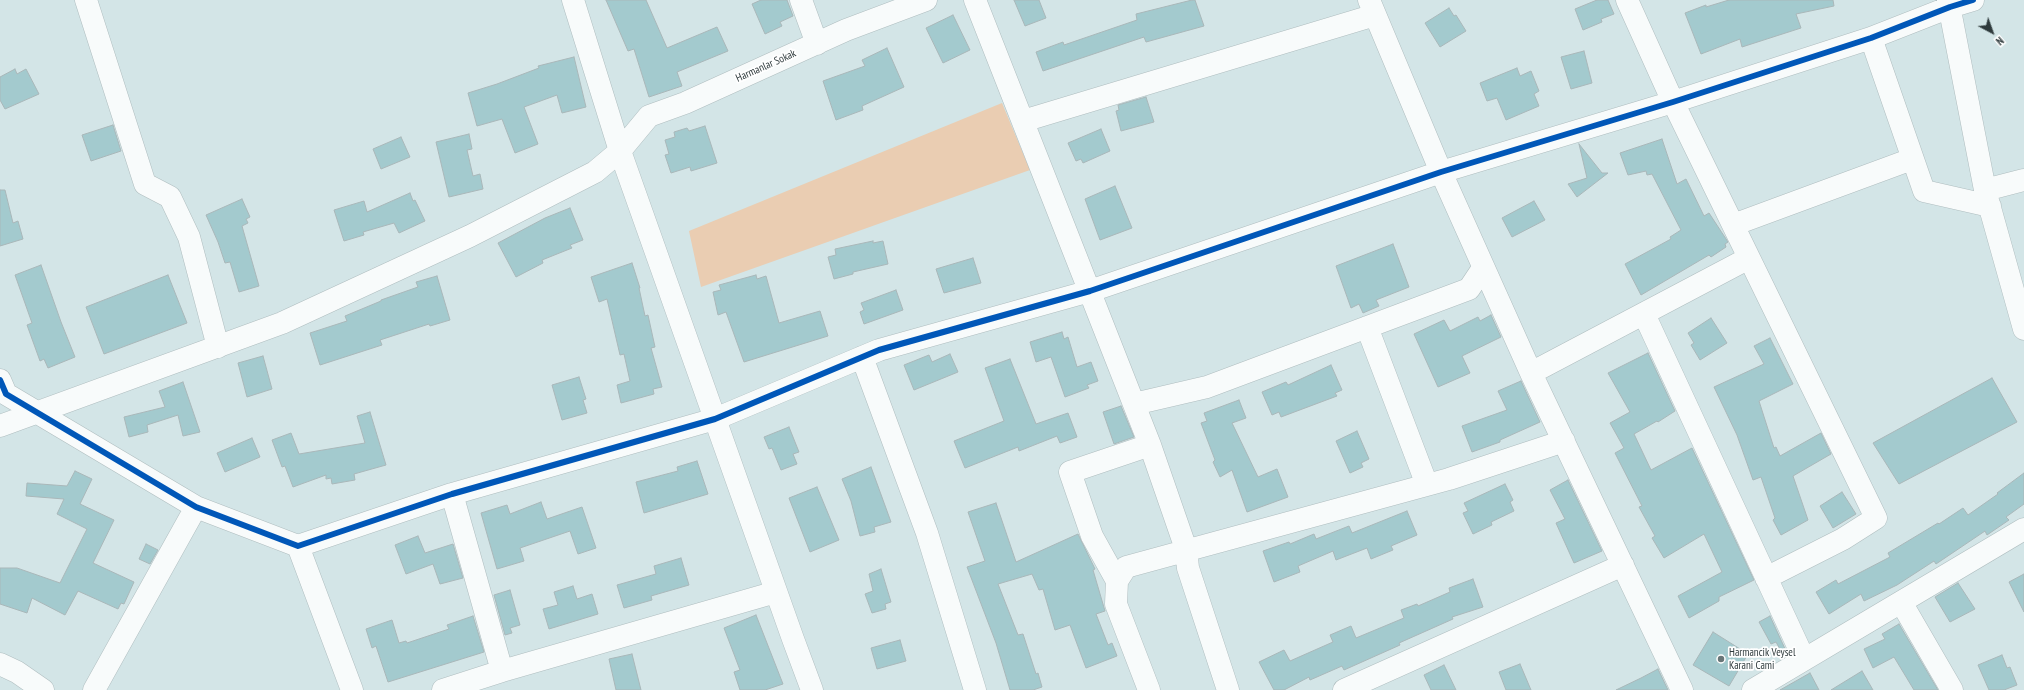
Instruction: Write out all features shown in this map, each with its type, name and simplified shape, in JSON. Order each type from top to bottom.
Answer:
[{"type":"street","points":[[86,0],[146,184],[170,197],[188,237],[218,347]]},
{"type":"street","points":[[573,0],[620,151],[812,690]]},
{"type":"street","points":[[801,0],[816,44]]},
{"type":"street","name":"Harmanlar Sokak","points":[[0,426],[282,323],[470,236],[595,172],[620,151],[649,116],[685,103],[846,30],[926,0]]},
{"type":"street","points":[[975,0],[1150,445],[1186,550],[1188,568],[1228,690]]},
{"type":"street","points":[[1627,0],[1673,102],[1876,518],[1843,539],[1766,578]]},
{"type":"street","points":[[0,380],[6,394],[196,508],[298,546],[452,494],[715,419],[879,350],[1090,291],[1441,172],[1673,102],[1871,38],[1949,3],[1973,0]]},
{"type":"street","points":[[1949,3],[1988,198],[2024,329]]},
{"type":"street","points":[[1023,121],[1372,8],[1483,268],[1531,373],[1682,690]]},
{"type":"street","points":[[1871,38],[1924,191],[1988,198],[2024,180]]},
{"type":"street","points":[[1733,225],[1912,159]]},
{"type":"street","points":[[1531,373],[1749,258]]},
{"type":"street","points":[[1134,404],[1207,387],[1469,289],[1483,268]]},
{"type":"street","points":[[1644,314],[1804,659]]},
{"type":"street","points":[[1367,327],[1427,485]]},
{"type":"street","points":[[862,357],[927,533],[975,690]]},
{"type":"street","points":[[1149,690],[1116,604],[1117,581],[1126,567],[1427,485],[1564,441]]},
{"type":"street","points":[[1117,581],[1092,536],[1070,472],[1150,445]]},
{"type":"street","points":[[452,494],[502,671]]},
{"type":"street","points":[[94,690],[196,508]]},
{"type":"street","points":[[1753,690],[2024,529]]},
{"type":"street","points":[[298,546],[352,690]]},
{"type":"street","points":[[1344,690],[1623,564]]},
{"type":"street","points":[[443,690],[502,671],[776,592]]},
{"type":"street","points":[[1900,602],[1952,690]]},
{"type":"street","points":[[0,664],[17,672],[43,690]]},
{"type":"shaded area","points":[[1002,103],[1030,170],[701,287],[689,231]]},
{"type":"building","points":[[606,0],[646,0],[667,48],[717,27],[728,51],[677,72],[682,86],[649,97],[634,49],[628,51]]},
{"type":"building","points":[[761,0],[787,0],[793,16],[780,22],[782,26],[765,34],[752,4]]},
{"type":"building","points":[[1014,0],[1039,0],[1046,18],[1025,26]]},
{"type":"building","points":[[1195,0],[1204,26],[1146,42],[1144,37],[1043,71],[1036,52],[1063,42],[1064,45],[1137,20],[1136,14]]},
{"type":"building","points":[[1597,0],[1608,0],[1614,14],[1601,19],[1602,22],[1583,30],[1575,9]]},
{"type":"building","points":[[1729,0],[1833,0],[1834,6],[1796,14],[1801,28],[1742,47],[1740,39],[1701,54],[1685,13],[1706,5],[1706,7]]},
{"type":"building","points":[[1449,8],[1454,16],[1456,15],[1466,31],[1440,47],[1425,23]]},
{"type":"building","points":[[953,15],[970,50],[943,63],[926,28]]},
{"type":"building","points":[[887,48],[904,87],[862,106],[863,110],[836,120],[823,81],[865,66],[862,60]]},
{"type":"building","points":[[1584,51],[1592,83],[1571,89],[1561,57]]},
{"type":"building","points":[[574,57],[586,107],[562,113],[557,95],[524,107],[538,144],[515,153],[502,119],[477,126],[468,93],[539,68],[538,66]]},
{"type":"building","points":[[1517,68],[1520,76],[1531,71],[1539,91],[1534,94],[1539,106],[1506,120],[1497,98],[1487,101],[1480,83]]},
{"type":"building","points":[[15,69],[17,74],[26,69],[39,94],[5,109],[0,100],[0,77]]},
{"type":"building","points":[[1146,97],[1154,122],[1121,131],[1116,111],[1119,110],[1118,105]]},
{"type":"building","points":[[113,125],[121,151],[91,161],[82,135]]},
{"type":"building","points":[[705,126],[717,163],[691,171],[690,167],[671,173],[665,155],[669,154],[665,140],[675,137],[674,132],[687,128],[689,131]]},
{"type":"building","points":[[1101,129],[1110,151],[1083,163],[1081,159],[1076,161],[1068,143]]},
{"type":"building","points":[[469,134],[472,149],[467,150],[473,176],[480,174],[483,189],[449,197],[436,142]]},
{"type":"building","points":[[401,137],[410,157],[381,169],[373,149]]},
{"type":"building","points":[[1662,139],[1677,184],[1686,179],[1704,216],[1709,213],[1728,242],[1725,244],[1726,247],[1711,257],[1709,255],[1641,295],[1625,264],[1671,239],[1670,237],[1681,230],[1652,174],[1647,175],[1646,171],[1628,175],[1620,153]]},
{"type":"building","points":[[1579,144],[1602,173],[1608,173],[1577,197],[1568,184],[1587,178]]},
{"type":"building","points":[[1115,186],[1132,228],[1100,240],[1085,199]]},
{"type":"building","points":[[0,190],[5,190],[13,223],[18,221],[23,239],[0,246]]},
{"type":"building","points":[[410,193],[425,221],[399,233],[394,223],[363,232],[364,235],[344,241],[334,210],[364,201],[367,212]]},
{"type":"building","points":[[242,199],[250,217],[246,219],[248,223],[242,226],[259,286],[239,292],[230,262],[225,263],[218,242],[206,215]]},
{"type":"building","points":[[1534,201],[1545,220],[1512,237],[1502,218]]},
{"type":"building","points":[[570,208],[583,240],[570,245],[572,248],[542,260],[543,263],[516,277],[498,243],[545,218]]},
{"type":"building","points":[[873,241],[873,243],[883,241],[888,264],[853,272],[853,274],[834,279],[828,257],[836,255],[835,249]]},
{"type":"building","points":[[1393,244],[1409,287],[1376,300],[1379,306],[1363,313],[1359,304],[1351,308],[1336,266]]},
{"type":"building","points":[[973,258],[981,283],[944,293],[936,269]]},
{"type":"building","points":[[632,263],[640,288],[645,316],[648,315],[655,347],[651,348],[662,387],[653,389],[654,394],[621,403],[617,385],[630,381],[624,354],[620,355],[607,299],[599,302],[591,277]]},
{"type":"building","points":[[41,265],[75,357],[48,368],[44,359],[40,361],[27,325],[32,323],[15,275]]},
{"type":"building","points":[[168,275],[187,323],[104,354],[86,307]]},
{"type":"building","points":[[756,275],[757,279],[766,276],[779,323],[820,311],[828,336],[744,362],[726,312],[718,315],[713,292],[721,290],[719,285]]},
{"type":"building","points":[[437,276],[450,320],[430,326],[429,324],[380,340],[382,345],[320,365],[310,333],[347,321],[345,316],[381,300],[418,287],[416,282]]},
{"type":"building","points":[[896,290],[903,310],[864,324],[860,312],[864,310],[861,303]]},
{"type":"building","points":[[1491,315],[1501,337],[1462,356],[1470,373],[1438,387],[1414,334],[1444,320],[1450,331],[1478,317],[1480,321]]},
{"type":"building","points":[[1711,318],[1727,343],[1700,360],[1691,345],[1694,343],[1688,333]]},
{"type":"building","points":[[1062,332],[1064,339],[1068,337],[1077,367],[1091,362],[1098,381],[1087,385],[1089,388],[1065,397],[1051,357],[1036,362],[1030,342]]},
{"type":"building","points":[[1770,338],[1793,384],[1759,401],[1774,448],[1776,447],[1780,456],[1821,433],[1831,454],[1793,476],[1808,520],[1781,535],[1773,520],[1775,518],[1761,477],[1753,480],[1737,435],[1714,387],[1764,364],[1754,346]]},
{"type":"building","points":[[1648,353],[1675,411],[1658,422],[1657,421],[1634,434],[1651,470],[1692,448],[1754,580],[1719,597],[1719,601],[1689,618],[1678,596],[1722,572],[1704,534],[1664,558],[1652,538],[1655,536],[1639,507],[1642,506],[1615,453],[1624,448],[1610,423],[1630,412],[1608,373]]},
{"type":"building","points":[[950,354],[958,372],[914,390],[904,365],[929,355],[932,362]]},
{"type":"building","points":[[263,356],[272,389],[247,397],[238,363]]},
{"type":"building","points":[[1010,359],[1036,424],[1068,413],[1077,437],[1060,443],[1057,436],[1019,451],[1018,447],[965,468],[954,441],[1004,421],[985,368]]},
{"type":"building","points":[[1331,365],[1342,390],[1335,393],[1337,396],[1281,417],[1279,412],[1272,415],[1262,392],[1286,382],[1288,385]]},
{"type":"building","points":[[579,377],[586,399],[583,400],[587,413],[562,420],[552,385]]},
{"type":"building","points":[[1992,378],[2017,422],[1899,484],[1873,443]]},
{"type":"building","points":[[1521,381],[1540,422],[1500,440],[1500,442],[1472,452],[1462,426],[1507,410],[1498,391]]},
{"type":"building","points":[[183,382],[200,432],[183,436],[178,415],[147,425],[148,432],[129,437],[124,417],[165,407],[159,391]]},
{"type":"building","points":[[1239,400],[1246,418],[1232,423],[1258,477],[1277,469],[1288,497],[1247,512],[1232,470],[1220,477],[1213,462],[1215,460],[1201,423],[1207,421],[1204,413]]},
{"type":"building","points":[[1121,406],[1134,437],[1114,444],[1103,412]]},
{"type":"building","points":[[370,412],[386,465],[354,474],[355,480],[332,484],[331,478],[326,479],[326,475],[293,487],[285,466],[282,467],[272,440],[291,433],[299,454],[365,443],[357,416]]},
{"type":"building","points":[[789,427],[799,452],[793,454],[797,464],[781,470],[772,448],[769,449],[764,437]]},
{"type":"building","points":[[1357,431],[1369,459],[1361,463],[1363,467],[1350,473],[1336,441]]},
{"type":"building","points":[[252,438],[260,457],[225,472],[217,453]]},
{"type":"building","points":[[697,461],[708,494],[644,513],[636,482],[678,471],[677,467]]},
{"type":"building","points":[[871,467],[891,522],[874,527],[875,532],[860,536],[851,501],[842,479]]},
{"type":"building","points":[[75,471],[92,479],[80,504],[114,520],[93,563],[134,582],[124,604],[121,603],[118,609],[78,591],[65,615],[32,598],[27,613],[0,604],[0,568],[17,568],[60,583],[87,529],[57,514],[64,499],[26,496],[27,483],[67,486]]},
{"type":"building","points":[[2024,473],[2024,504],[2006,517],[2009,520],[1987,535],[1985,531],[1936,564],[1934,561],[1897,585],[1864,601],[1861,594],[1829,614],[1816,592],[1836,580],[1838,584],[1890,557],[1888,553],[1938,523],[1939,524],[1963,508],[1968,515]]},
{"type":"building","points":[[1568,480],[1602,551],[1574,563],[1556,523],[1565,519],[1550,490]]},
{"type":"building","points":[[1505,484],[1513,500],[1510,502],[1514,511],[1491,522],[1492,525],[1473,534],[1463,513],[1468,511],[1464,503]]},
{"type":"building","points":[[817,487],[839,540],[810,552],[789,498]]},
{"type":"building","points":[[1842,492],[1856,514],[1833,528],[1820,506]]},
{"type":"building","points":[[541,502],[547,519],[582,507],[596,548],[578,554],[570,531],[520,548],[524,561],[497,569],[481,513],[507,505],[510,514]]},
{"type":"building","points":[[996,503],[1016,562],[1078,534],[1095,569],[1093,570],[1105,611],[1096,614],[1108,645],[1112,643],[1117,656],[1086,668],[1070,625],[1055,630],[1043,589],[1039,590],[1032,574],[998,584],[1018,635],[1023,634],[1036,674],[1038,673],[1042,687],[1033,690],[1010,690],[996,643],[967,567],[985,561],[968,512]]},
{"type":"building","points":[[1407,511],[1417,535],[1391,546],[1393,550],[1371,559],[1367,548],[1336,560],[1333,551],[1298,566],[1300,572],[1274,582],[1263,551],[1289,542],[1290,544],[1314,534],[1316,539],[1349,526],[1352,533]]},
{"type":"building","points":[[418,536],[425,553],[453,544],[463,578],[440,584],[433,564],[406,574],[395,545]]},
{"type":"building","points":[[146,544],[158,550],[150,564],[139,559]]},
{"type":"building","points":[[681,558],[689,585],[651,596],[652,600],[624,608],[617,585],[656,574],[654,566]]},
{"type":"building","points":[[881,569],[891,602],[885,604],[886,609],[872,613],[865,594],[873,591],[869,574]]},
{"type":"building","points":[[2024,574],[2024,612],[2009,582]]},
{"type":"building","points":[[1473,579],[1483,607],[1452,617],[1453,619],[1344,670],[1342,666],[1310,680],[1309,677],[1284,690],[1274,690],[1259,662],[1284,650],[1290,661],[1333,642],[1330,635],[1351,626],[1356,638],[1404,618],[1401,610],[1417,604],[1418,606],[1450,592],[1449,588]]},
{"type":"building","points":[[1958,583],[1975,609],[1950,622],[1935,597]]},
{"type":"building","points":[[573,586],[577,599],[592,594],[598,614],[549,629],[543,609],[558,605],[554,592]]},
{"type":"building","points":[[510,590],[520,625],[510,628],[512,633],[505,635],[494,595]]},
{"type":"building","points":[[756,615],[783,684],[765,690],[740,690],[734,672],[740,670],[724,628]]},
{"type":"building","points":[[473,616],[484,652],[388,682],[376,646],[372,648],[366,629],[392,620],[399,643],[406,641],[407,643],[449,629],[447,625]]},
{"type":"building","points":[[1770,616],[1786,651],[1782,653],[1776,642],[1771,644],[1759,622]]},
{"type":"building","points":[[1899,624],[1938,690],[1914,690],[1894,657],[1873,668],[1864,649],[1885,639],[1882,634]]},
{"type":"building","name":"Harmancik Veysel Karani Cami","points":[[1713,632],[1748,654],[1729,686],[1693,665]]},
{"type":"building","points":[[900,640],[906,661],[877,669],[871,648]]},
{"type":"building","points":[[632,654],[641,690],[616,690],[609,659]]},
{"type":"building","points":[[2002,655],[2007,668],[2010,667],[2017,685],[2004,690],[1989,690],[1978,665]]},
{"type":"building","points":[[1520,664],[1531,690],[1506,690],[1499,672]]},
{"type":"building","points":[[1444,665],[1456,690],[1431,690],[1424,675]]},
{"type":"building","points":[[1658,669],[1668,690],[1616,690],[1641,678]]},
{"type":"building","points":[[1862,671],[1873,690],[1831,690]]},
{"type":"building","points":[[1810,673],[1819,690],[1780,690]]},
{"type":"cycle path","points":[[0,380],[6,394],[196,507],[298,546],[452,494],[715,419],[879,350],[1090,291],[1441,172],[1673,102],[1871,38],[1950,7],[1973,0]]},
{"type":"place","name":"Harmancik Veysel Karani Cami","points":[[1721,659]]}]
